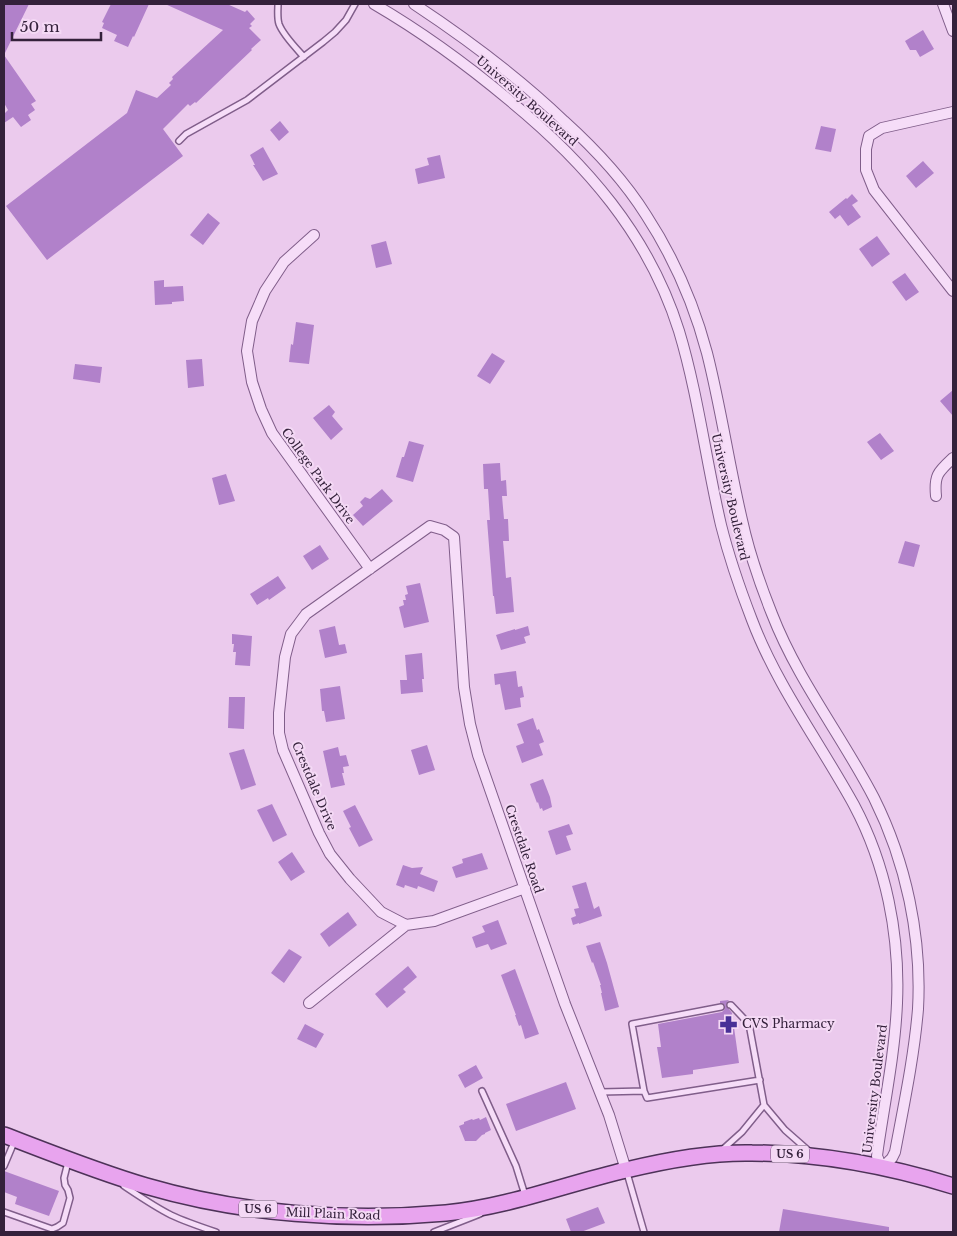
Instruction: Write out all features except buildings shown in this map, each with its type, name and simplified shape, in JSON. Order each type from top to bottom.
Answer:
[{"type":"main road","name":"Mill Plain Road","points":[[9,1137],[105,1173],[192,1198],[237,1206],[324,1215],[368,1216],[448,1212],[485,1207],[524,1198]]},
{"type":"main road","name":"US 6","points":[[524,1198],[626,1170],[666,1161],[718,1154],[782,1153],[814,1156],[882,1168],[953,1186]]},
{"type":"street","name":"University Boulevard","points":[[374,4],[459,59],[516,106],[590,175],[627,224],[652,267],[669,303],[686,358],[722,529],[742,594],[757,632],[782,684],[856,809],[876,856],[886,893],[892,918],[898,976],[895,1033],[877,1156],[882,1168],[895,1152],[911,1066],[918,1006],[916,945],[907,888],[887,826],[874,799],[800,674],[765,595],[742,524],[706,353],[688,296],[672,260],[649,219],[605,162],[556,113],[500,65],[414,4]]},
{"type":"street","points":[[943,4],[953,31]]},
{"type":"street","points":[[953,112],[882,128],[869,136],[866,149],[866,170],[874,190],[953,291]]},
{"type":"street","name":"College Park Drive","points":[[314,235],[284,262],[265,291],[252,321],[248,351],[252,382],[272,433],[370,569]]},
{"type":"street","points":[[936,496],[935,483],[938,473],[952,463]]},
{"type":"street","name":"Crestdale Drive","points":[[406,925],[381,912],[330,854],[283,750],[279,733],[279,713],[285,657],[291,634],[306,614],[430,526],[444,530]]},
{"type":"street","name":"Crestdale Road","points":[[444,530],[454,537],[464,687],[470,724],[478,755],[565,1004],[601,1092],[626,1170]]},
{"type":"street","points":[[309,1003],[406,925],[434,921],[525,888]]},
{"type":"lane","points":[[278,4],[279,25],[304,57]]},
{"type":"lane","points":[[179,141],[186,134],[247,100],[304,57],[335,32],[346,20],[356,4]]},
{"type":"lane","points":[[730,1005],[750,1024],[764,1105],[785,1130],[814,1156]]},
{"type":"lane","points":[[721,1006],[632,1024],[644,1091],[647,1098],[760,1080]]},
{"type":"lane","points":[[434,1232],[524,1198],[516,1166],[482,1091]]},
{"type":"lane","points":[[601,1092],[644,1091]]},
{"type":"lane","points":[[718,1154],[742,1132],[764,1105]]},
{"type":"lane","points":[[4,1166],[9,1137]]},
{"type":"lane","points":[[4,1212],[52,1228],[63,1223],[70,1198],[64,1178],[68,1159]]},
{"type":"lane","points":[[626,1170],[644,1232]]},
{"type":"lane","points":[[105,1173],[171,1215],[216,1232]]},
{"type":"place","name":"CVS Pharmacy","points":[[728,1024]]}]
